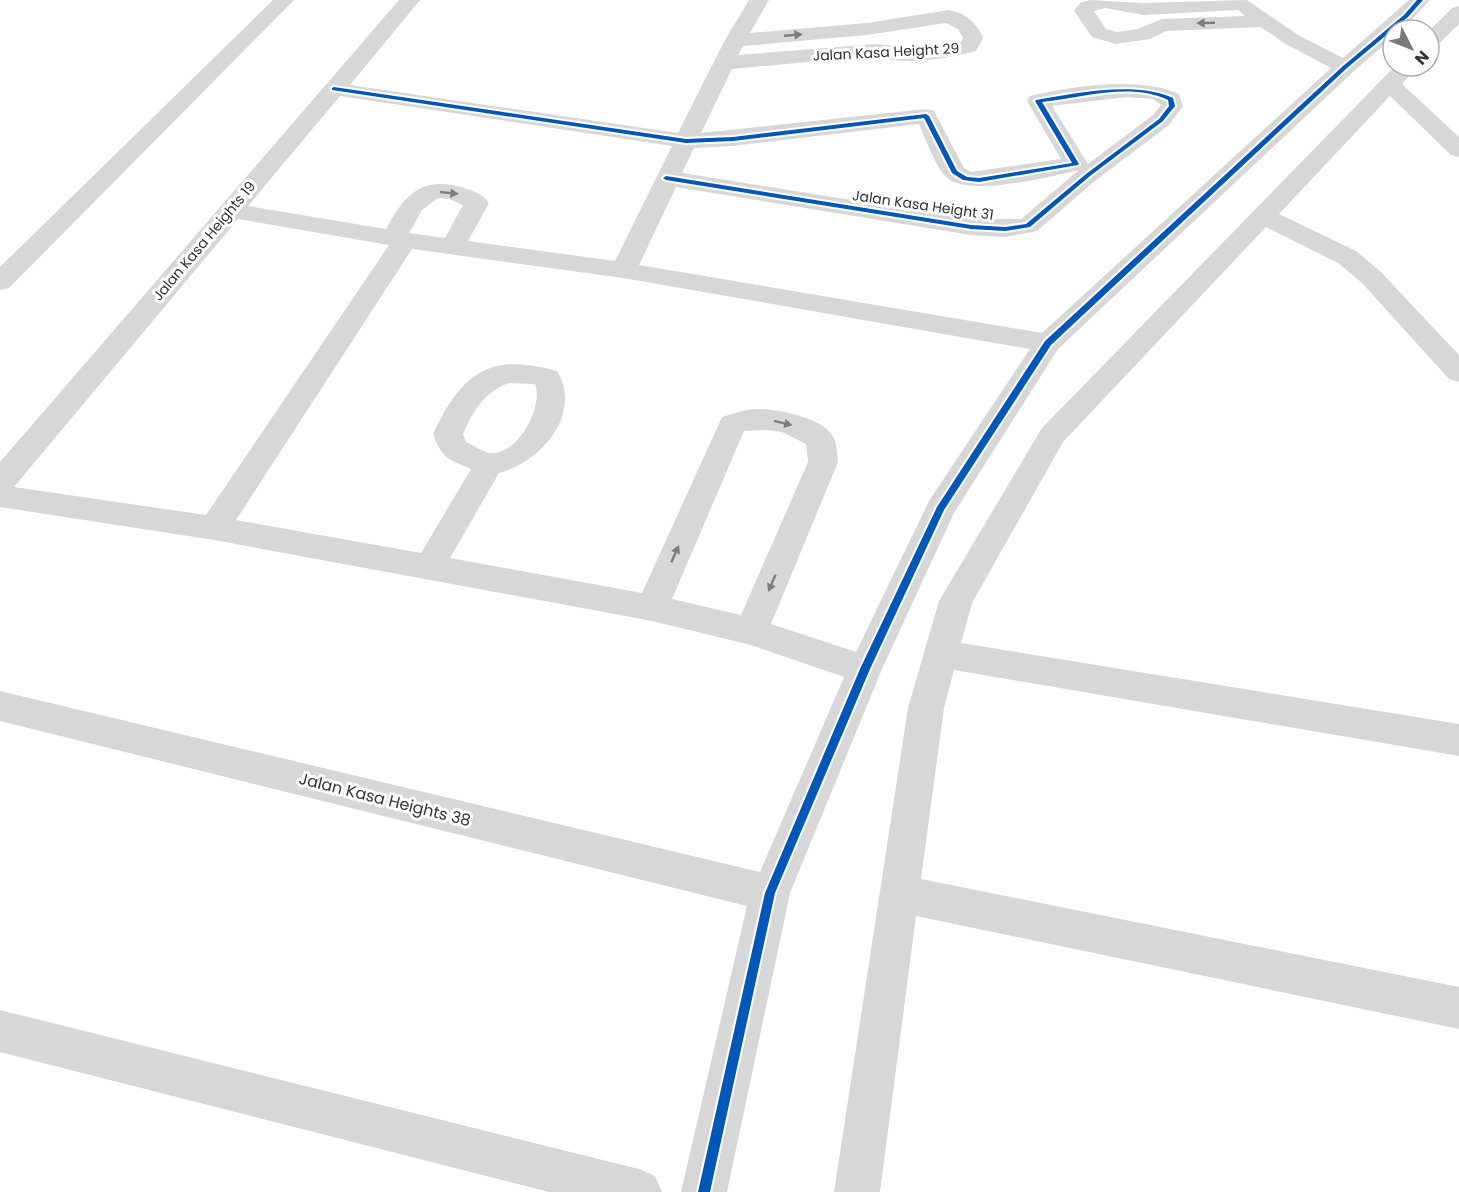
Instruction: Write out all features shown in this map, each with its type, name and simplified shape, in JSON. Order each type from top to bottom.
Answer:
[{"type":"street","points":[[0,282],[284,0]]},
{"type":"street","name":"Jalan Kasa Heights 19","points":[[0,482],[410,0]]},
{"type":"street","points":[[623,270],[735,40],[759,0]]},
{"type":"street","points":[[704,1192],[770,893],[865,669],[940,509],[1048,342],[1345,68],[1406,16],[1420,0]]},
{"type":"street","points":[[1264,21],[1162,25],[1143,35],[1116,38],[1099,33],[1084,11],[1087,7],[1104,2],[1144,9],[1239,2],[1291,39],[1345,68]]},
{"type":"street","points":[[1441,31],[1459,12]]},
{"type":"street","name":"Jalan Kasa Height 29","points":[[724,63],[876,50],[888,54],[957,49],[969,47],[973,38],[967,25],[950,16],[867,29],[735,40]]},
{"type":"street","points":[[867,29],[876,50]]},
{"type":"street","points":[[857,1192],[926,708],[956,601],[1052,435],[1396,78]]},
{"type":"street","points":[[1401,78],[1459,150]]},
{"type":"street","points":[[334,88],[686,141]]},
{"type":"street","name":"Jalan Kasa Height 31","points":[[666,178],[968,203],[1016,229],[1028,226],[1082,170],[1161,120],[1172,106],[1171,99],[1164,94],[1139,90],[1038,101],[1082,170]]},
{"type":"street","name":"Jalan Kasa Height 31","points":[[686,141],[733,139],[926,116],[968,203]]},
{"type":"street","name":"Jalan Kasa Height 31","points":[[968,203],[979,180],[1082,170]]},
{"type":"street","points":[[214,528],[400,239],[416,201],[433,191],[463,194],[477,203],[453,246]]},
{"type":"street","points":[[230,210],[400,239],[623,270],[1048,342]]},
{"type":"street","points":[[1263,216],[1347,257],[1371,277],[1459,372]]},
{"type":"street","points":[[652,608],[732,423],[751,418],[783,423],[804,428],[820,439],[823,462],[751,631]]},
{"type":"street","points":[[429,567],[489,465]]},
{"type":"street","points":[[0,496],[214,528],[652,608],[751,631],[865,669]]},
{"type":"street","points":[[942,654],[1459,740]]},
{"type":"street","name":"Jalan Kasa Heights 38","points":[[0,706],[770,893]]},
{"type":"street","points":[[900,894],[1459,1008]]},
{"type":"street","points":[[0,1031],[639,1192]]},
{"type":"cycle path","points":[[704,1192],[770,893],[865,669],[940,509],[1048,343],[1345,67],[1406,16],[1420,0]]},
{"type":"cycle path","points":[[334,89],[686,141],[733,139],[926,116],[954,172],[965,179],[979,180],[1076,164],[1038,101],[1126,90],[1144,91],[1171,99],[1172,106],[1161,120],[1088,175],[1028,226],[1005,229],[971,227],[666,178]]}]
